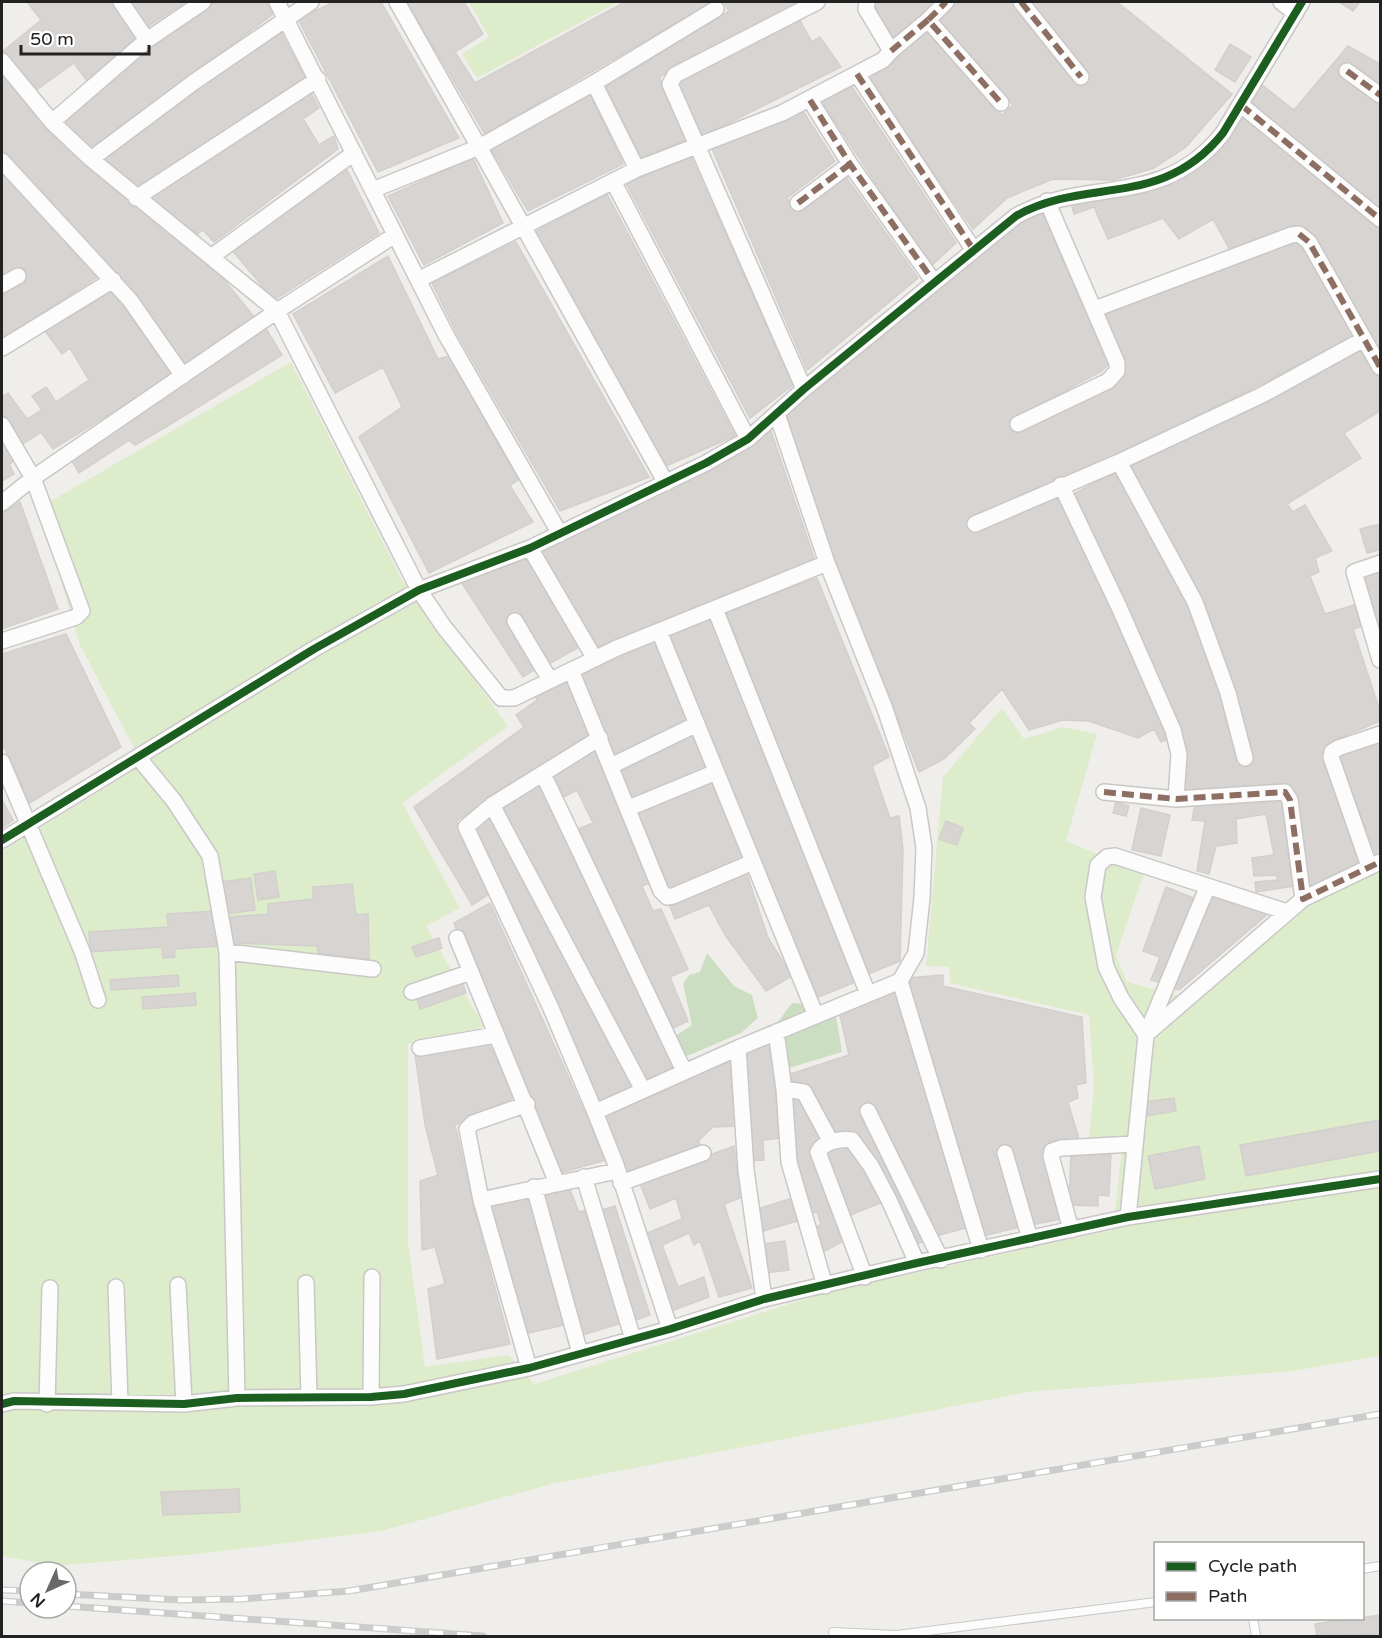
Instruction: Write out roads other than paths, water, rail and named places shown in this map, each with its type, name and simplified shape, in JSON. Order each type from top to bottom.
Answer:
[{"type":"street","points":[[121,2],[147,40]]},
{"type":"street","points":[[52,122],[147,40],[203,2]]},
{"type":"street","points":[[277,2],[354,153],[375,189],[395,235],[446,335],[560,534]]},
{"type":"street","points":[[91,159],[285,17],[311,2]]},
{"type":"street","points":[[397,2],[666,483]]},
{"type":"street","points":[[804,389],[672,89],[671,80],[675,75],[817,2]]},
{"type":"street","points":[[866,2],[866,9],[891,51]]},
{"type":"street","points":[[418,280],[637,169],[758,123],[810,100],[884,60],[945,2]]},
{"type":"street","points":[[1022,2],[1081,76]]},
{"type":"street","points":[[2,840],[314,650],[419,590],[530,548],[666,483],[748,439],[804,389],[1016,216],[1047,201],[1123,190],[1176,173],[1214,144],[1241,105],[1298,7],[1281,2]]},
{"type":"street","points":[[375,189],[479,147],[594,83],[716,9]]},
{"type":"street","points":[[928,20],[1001,103]]},
{"type":"street","points":[[2,61],[52,122],[91,159],[277,311],[419,590],[444,627],[501,698],[514,698],[659,631],[827,563]]},
{"type":"street","points":[[1347,71],[1380,95]]},
{"type":"street","points":[[857,74],[973,249]]},
{"type":"street","points":[[136,198],[318,79]]},
{"type":"street","points":[[594,83],[637,169]]},
{"type":"street","points":[[810,100],[850,164],[934,282]]},
{"type":"street","points":[[1241,105],[1380,219]]},
{"type":"street","points":[[211,257],[354,153]]},
{"type":"street","points":[[2,161],[130,300],[183,376]]},
{"type":"street","points":[[798,202],[850,164]]},
{"type":"street","points":[[613,182],[748,439]]},
{"type":"street","points":[[1018,424],[1114,377],[1117,363],[1047,201]]},
{"type":"street","points":[[1095,309],[1291,235],[1299,234],[1309,242],[1380,368]]},
{"type":"street","points":[[2,503],[33,478],[277,311],[395,235]]},
{"type":"street","points":[[2,285],[18,276]]},
{"type":"street","points":[[2,348],[112,280]]},
{"type":"street","points":[[975,524],[1061,485],[1119,462],[1262,395],[1364,339]]},
{"type":"street","points":[[595,1112],[684,1071],[900,981],[916,952],[922,898],[922,827],[885,709],[827,563],[777,414]]},
{"type":"street","points":[[2,425],[33,478],[82,611],[76,617],[2,641]]},
{"type":"street","points":[[1119,462],[1195,602],[1228,693],[1245,758]]},
{"type":"street","points":[[1061,485],[1124,618],[1173,730],[1179,754],[1176,800]]},
{"type":"street","points":[[530,548],[595,659]]},
{"type":"street","points":[[1380,563],[1354,573],[1380,660]]},
{"type":"street","points":[[715,609],[868,994]]},
{"type":"street","points":[[514,621],[550,680]]},
{"type":"street","points":[[659,631],[816,1016]]},
{"type":"street","points":[[571,670],[662,891],[667,897],[753,862]]},
{"type":"street","points":[[611,766],[697,724]]},
{"type":"street","points":[[1146,1035],[1303,899],[1375,864],[1331,757],[1332,752],[1338,748],[1380,734]]},
{"type":"street","points":[[600,738],[492,805],[468,823],[467,831],[550,1006],[595,1112],[670,1329]]},
{"type":"street","points":[[138,757],[174,801],[210,856],[227,952],[237,1398]]},
{"type":"street","points":[[3,769],[82,951],[98,1000]]},
{"type":"street","points":[[629,808],[716,772]]},
{"type":"street","points":[[543,774],[684,1071]]},
{"type":"street","points":[[1104,792],[1176,800],[1286,792],[1290,800],[1303,899]]},
{"type":"street","points":[[492,805],[643,1090]]},
{"type":"street","points":[[1146,1035],[1121,998],[1106,967],[1093,897],[1098,865],[1107,857],[1115,856],[1207,888],[1287,912]]},
{"type":"street","points":[[1128,1217],[1146,1035],[1207,888]]},
{"type":"street","points":[[457,939],[527,1104],[557,1183]]},
{"type":"street","points":[[227,952],[373,969]]},
{"type":"street","points":[[412,992],[471,972]]},
{"type":"street","points":[[900,981],[981,1251]]},
{"type":"street","points":[[776,1032],[784,1089],[789,1162],[825,1286]]},
{"type":"street","points":[[420,1048],[496,1035]]},
{"type":"street","points":[[738,1048],[748,1190],[764,1299]]},
{"type":"street","points":[[784,1089],[804,1092],[831,1142]]},
{"type":"street","points":[[527,1104],[473,1123],[467,1129],[481,1200],[529,1368]]},
{"type":"street","points":[[868,1111],[941,1260]]},
{"type":"street","points":[[865,1277],[819,1159],[819,1149],[831,1142],[848,1139],[855,1143],[889,1200],[917,1263]]},
{"type":"street","points":[[1071,1230],[1051,1156],[1053,1151],[1061,1148],[1134,1144]]},
{"type":"street","points":[[481,1200],[584,1177],[619,1177],[703,1153]]},
{"type":"street","points":[[1005,1153],[1030,1239]]},
{"type":"street","points":[[584,1177],[633,1339]]},
{"type":"street","points":[[2,1404],[14,1401],[47,1404],[184,1404],[237,1398],[371,1397],[404,1394],[529,1368],[670,1329],[764,1299],[917,1263],[941,1260],[1128,1217],[1380,1179]]},
{"type":"street","points":[[534,1187],[580,1353]]},
{"type":"street","points":[[371,1397],[372,1277]]},
{"type":"street","points":[[306,1283],[309,1396]]},
{"type":"street","points":[[178,1285],[184,1404]]},
{"type":"street","points":[[116,1287],[120,1404]]},
{"type":"street","points":[[47,1404],[50,1288]]},
{"type":"lane","points":[[1364,1569],[1380,1566]]},
{"type":"lane","points":[[833,1632],[897,1635],[1154,1602]]},
{"type":"lane","points":[[1253,1620],[1256,1636]]},
{"type":"railway","points":[[78,1595],[181,1600],[242,1599],[349,1591],[1380,1414]]},
{"type":"railway","points":[[2,1590],[18,1591]]},
{"type":"railway","points":[[2,1601],[18,1602]]},
{"type":"railway","points":[[78,1607],[483,1636]]}]
